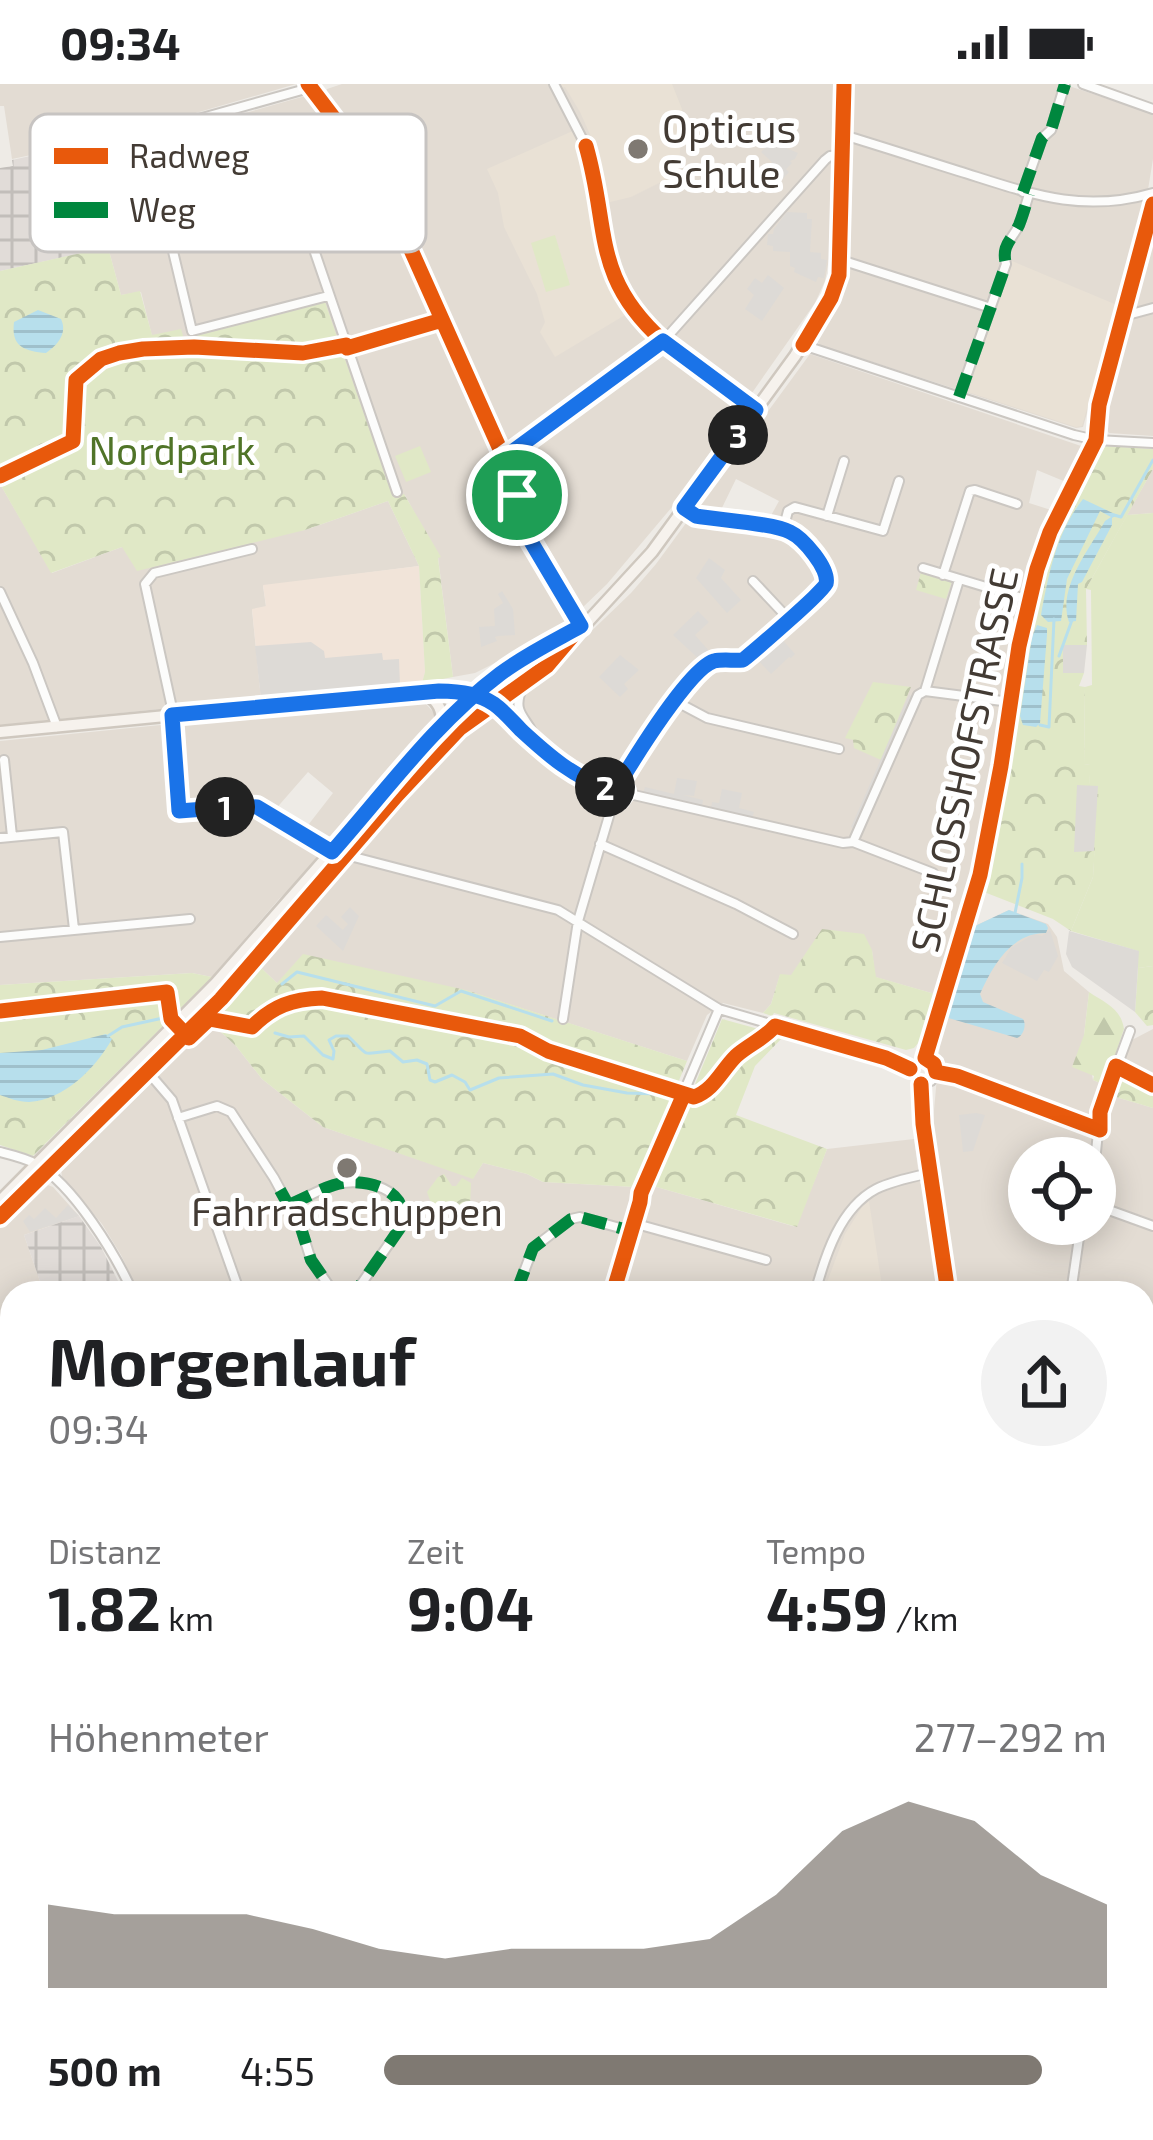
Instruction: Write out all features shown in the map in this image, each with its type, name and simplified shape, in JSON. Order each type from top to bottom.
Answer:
[{"type":"main road","points":[[0,1216],[41,1167],[452,736],[547,666],[637,569],[684,508],[803,345],[831,298],[841,260],[844,84]]},
{"type":"main road","points":[[0,1201],[148,1072],[230,990],[440,729],[474,695],[513,664],[581,626]]},
{"type":"main road","points":[[0,732],[414,692],[457,691],[494,704]]},
{"type":"main road","points":[[414,692],[433,698],[442,715],[440,729]]},
{"type":"street","points":[[554,84],[586,146]]},
{"type":"street","points":[[958,397],[1006,264],[1009,238],[1017,231],[1042,138],[1051,130],[1065,84]]},
{"type":"street","points":[[1083,84],[1153,109]]},
{"type":"street","points":[[212,114],[309,85],[331,114]]},
{"type":"street","points":[[843,136],[1064,202],[1102,203],[1153,193]]},
{"type":"street","points":[[505,457],[663,341],[825,160],[842,154]]},
{"type":"street","name":"SCHLOSSHOFSTRASSE","points":[[926,1058],[980,874],[1029,600],[1046,540],[1096,440],[1100,405],[1153,204]]},
{"type":"street","points":[[174,252],[192,331],[328,296]]},
{"type":"street","points":[[314,252],[398,492]]},
{"type":"street","points":[[412,252],[505,457],[516,485],[520,523],[581,626]]},
{"type":"street","points":[[841,260],[991,308]]},
{"type":"street","points":[[1122,316],[1153,308]]},
{"type":"street","points":[[347,348],[442,320]]},
{"type":"street","points":[[663,341],[756,410]]},
{"type":"street","points":[[803,345],[1073,435],[1153,443]]},
{"type":"street","points":[[827,516],[844,461]]},
{"type":"street","points":[[783,530],[793,507],[882,532],[899,481]]},
{"type":"street","points":[[943,575],[968,494],[975,490],[1017,504]]},
{"type":"street","points":[[998,511],[1001,499]]},
{"type":"street","points":[[620,782],[675,700],[707,665],[743,660],[825,589],[827,577],[818,560],[793,533],[696,516],[684,508]]},
{"type":"street","points":[[252,548],[154,573],[146,580],[172,715],[179,811],[257,807],[350,858],[558,910],[719,1010],[910,1069]]},
{"type":"street","points":[[922,568],[1029,600]]},
{"type":"street","points":[[925,691],[958,580]]},
{"type":"street","points":[[753,581],[785,620]]},
{"type":"street","points":[[0,592],[57,727]]},
{"type":"street","points":[[525,682],[519,711],[536,744]]},
{"type":"street","points":[[853,842],[918,695],[925,691],[1010,702]]},
{"type":"street","points":[[675,700],[707,718],[838,749]]},
{"type":"street","points":[[494,704],[569,770],[609,788]]},
{"type":"street","points":[[4,760],[12,836]]},
{"type":"street","points":[[620,782],[625,793],[614,798],[609,788],[620,782]]},
{"type":"street","points":[[625,793],[853,842],[934,873]]},
{"type":"street","points":[[563,1019],[578,921],[614,798]]},
{"type":"street","points":[[0,838],[63,832],[74,929]]},
{"type":"street","points":[[601,844],[793,934]]},
{"type":"street","points":[[0,937],[190,919]]},
{"type":"street","points":[[616,1281],[651,1166],[719,1010]]},
{"type":"street","points":[[1098,1137],[1100,1112],[1130,1031]]},
{"type":"street","points":[[926,1058],[934,1064],[936,1074],[931,1082],[921,1084],[910,1069],[915,1061],[926,1058]]},
{"type":"street","points":[[148,1072],[169,1095],[236,1281]]},
{"type":"street","points":[[921,1084],[946,1281]]},
{"type":"street","points":[[178,1118],[217,1106],[228,1109],[274,1178],[301,1228],[311,1260],[326,1281]]},
{"type":"street","points":[[0,1152],[41,1167],[84,1212],[127,1281]]},
{"type":"street","points":[[818,1281],[853,1207],[889,1184],[930,1173]]},
{"type":"street","points":[[288,1204],[347,1183],[374,1186],[401,1202],[400,1228],[364,1281]]},
{"type":"street","points":[[1116,1211],[1153,1226]]},
{"type":"street","points":[[520,1281],[532,1248],[580,1217],[766,1260]]},
{"type":"street","points":[[1073,1281],[1079,1245]]},
{"type":"shaded area","points":[[0,84],[296,84],[192,114],[30,114],[30,155],[12,159],[4,106],[0,106]]},
{"type":"shaded area","points":[[342,84],[833,84],[829,259],[815,303],[672,507],[582,608],[526,517],[522,480],[419,252],[426,252],[426,114],[340,114],[325,94]]},
{"type":"shaded area","points":[[559,84],[672,84],[682,109],[679,173],[631,197],[602,204],[594,161],[601,159],[580,112]]},
{"type":"shaded area","points":[[854,84],[1063,84],[1153,114],[1153,159],[1145,208],[1083,427],[817,341],[837,309],[850,268]]},
{"type":"shaded area","points":[[305,96],[323,114],[242,114]]},
{"type":"shaded area","points":[[575,130],[591,173],[611,287],[630,312],[555,357],[540,332],[545,322],[537,294],[504,227],[498,193],[487,169]]},
{"type":"shaded area","points":[[772,142],[798,153],[779,183],[765,171],[772,162],[761,152]]},
{"type":"shaded area","points":[[30,156],[30,252],[87,252],[0,271],[0,168],[13,166],[12,160]]},
{"type":"shaded area","points":[[787,212],[807,213],[807,219],[812,219],[810,252],[821,253],[821,259],[827,260],[824,278],[816,282],[794,272],[790,252],[773,251],[767,245],[768,234],[773,234]]},
{"type":"shaded area","points":[[1153,231],[1153,436],[1109,433],[1109,390]]},
{"type":"shaded area","points":[[109,252],[405,252],[509,483],[512,521],[570,620],[475,673],[453,677],[438,557],[405,495],[393,498],[184,340],[152,336],[141,292],[121,295]]},
{"type":"shaded area","points":[[1012,261],[1117,305],[1082,426],[968,392]]},
{"type":"shaded area","points":[[768,275],[784,288],[762,321],[745,309],[754,295],[747,289],[755,278],[762,283]]},
{"type":"shaded area","points":[[810,354],[1084,447],[1066,482],[1037,470],[1029,503],[1051,510],[1035,550],[1014,632],[966,893],[935,994],[875,977],[872,950],[791,976],[780,975],[771,1004],[763,1013],[723,1003],[707,1015],[687,1061],[465,990],[277,983],[257,964],[432,765],[470,731],[527,693],[656,564]],"holes":[[[736,479],[779,501],[768,521],[719,514]]]},
{"type":"shaded area","points":[[1153,469],[1153,513],[1127,515]]},
{"type":"shaded area","points":[[0,484],[52,573],[122,547],[305,530],[388,501],[419,566],[263,586],[266,607],[252,610],[261,699],[0,725]]},
{"type":"shaded area","points":[[709,558],[725,570],[721,578],[741,600],[727,613],[696,578]]},
{"type":"shaded area","points":[[419,566],[422,683],[261,699],[252,609],[266,606],[263,585]]},
{"type":"shaded area","points":[[502,591],[513,609],[515,635],[495,637],[497,641],[481,647],[479,627],[495,626],[494,609],[503,603],[498,594]]},
{"type":"shaded area","points":[[698,611],[709,622],[695,635],[710,652],[701,661],[673,635]]},
{"type":"shaded area","points":[[779,636],[795,654],[771,674],[755,657]]},
{"type":"shaded area","points":[[311,642],[324,651],[325,658],[382,653],[383,660],[399,659],[400,685],[261,699],[255,646]]},
{"type":"shaded area","points":[[1063,645],[1087,645],[1084,673],[1063,673]]},
{"type":"shaded area","points":[[620,655],[639,670],[624,684],[628,689],[620,697],[599,677]]},
{"type":"shaded area","points":[[909,695],[914,697],[857,829],[851,827]]},
{"type":"shaded area","points":[[424,702],[436,715],[434,726],[408,757],[401,758],[212,977],[192,973],[0,985],[0,741]],"holes":[[[308,772],[333,793],[305,829],[274,811]]]},
{"type":"shaded area","points":[[677,778],[697,781],[694,796],[683,795],[703,800],[702,806],[643,793],[645,787],[674,794]]},
{"type":"shaded area","points":[[1077,785],[1098,786],[1094,851],[1074,852]]},
{"type":"shaded area","points":[[722,789],[742,793],[739,808],[754,812],[752,818],[711,808],[712,802],[719,803]]},
{"type":"shaded area","points":[[350,907],[359,916],[343,951],[316,926],[326,915],[343,930],[348,924],[341,917]]},
{"type":"shaded area","points":[[1009,910],[1048,924],[1057,937],[1064,971],[1089,992],[1084,1035],[1093,1080],[1105,1085],[1109,1095],[1153,1108],[1153,1281],[955,1281],[933,1121],[941,1033],[975,926]]},
{"type":"shaded area","points":[[1050,930],[1058,956],[1037,981],[1002,963],[1012,947]]},
{"type":"shaded area","points":[[1069,931],[1139,951],[1135,1012],[1072,967],[1066,954]]},
{"type":"shaded area","points":[[209,1021],[262,1079],[323,1127],[473,1178],[483,1163],[543,1182],[635,1187],[608,1281],[133,1281],[102,1224],[62,1177],[61,1168],[65,1159]]},
{"type":"shaded area","points":[[1153,1029],[1153,1076],[1121,1063],[1130,1041]]},
{"type":"shaded area","points":[[959,1115],[985,1115],[973,1151],[963,1152]]},
{"type":"shaded area","points":[[914,1139],[937,1281],[623,1281],[653,1186],[796,1227],[827,1149]]},
{"type":"shaded area","points":[[38,1187],[53,1187],[79,1216],[24,1235],[40,1281],[0,1281],[0,1225]]},
{"type":"shaded area","points":[[869,1201],[881,1281],[827,1281],[845,1234]]},
{"type":"shaded area","points":[[68,1205],[79,1216],[30,1232],[23,1221],[29,1215],[34,1219],[45,1208],[56,1218]]},
{"type":"shaded area","points":[[79,1216],[118,1281],[40,1281],[24,1235]]},
{"type":"green space","points":[[555,235],[570,285],[546,292],[531,243]]},
{"type":"green space","name":"Nordpark","points":[[86,252],[109,252],[121,295],[140,291],[152,335],[181,329],[184,339],[325,302],[393,497],[404,494],[441,557],[453,677],[422,683],[419,566],[388,501],[305,530],[137,571],[122,547],[51,573],[0,484],[0,271]]},
{"type":"green space","points":[[420,446],[431,472],[406,482],[395,456]]},
{"type":"green space","points":[[1106,446],[1153,449],[1153,469],[1086,589],[1087,645],[1064,645],[1063,673],[1084,673],[1079,686],[1085,687],[1084,764],[1091,765],[1089,784],[1099,785],[1093,877],[1071,931],[984,892],[1038,593],[1054,534]]},
{"type":"green space","points":[[1153,513],[1153,966],[1138,968],[1138,951],[1071,931],[1093,877],[1098,785],[1089,785],[1090,765],[1084,764],[1085,687],[1092,685],[1091,590],[1086,589],[1127,515]]},
{"type":"green space","points":[[921,572],[952,581],[946,599],[916,590]]},
{"type":"green space","points":[[873,682],[911,687],[881,760],[854,748],[853,740],[845,738]]},
{"type":"green space","points":[[822,929],[864,934],[876,977],[935,994],[914,1048],[906,1050],[763,1013],[771,1004],[780,974],[791,975]]},
{"type":"green space","points":[[303,954],[466,990],[687,1061],[635,1187],[543,1182],[483,1163],[473,1179],[323,1127],[262,1079],[209,1021],[257,964],[277,983]]},
{"type":"green space","points":[[1153,966],[1153,1025],[1147,1026],[1135,1012],[1138,968]]},
{"type":"green space","points":[[192,973],[212,977],[33,1156],[0,1145],[0,985]]},
{"type":"green space","points":[[1089,992],[1116,1011],[1124,1029],[1105,1085],[1072,1067],[1084,1035]]},
{"type":"green space","points":[[722,1019],[784,1036],[755,1066],[736,1115],[827,1149],[797,1227],[653,1186]]},
{"type":"green space","points":[[1121,1063],[1153,1076],[1153,1108],[1109,1095]]},
{"type":"green space","points":[[444,1174],[452,1186],[462,1178],[471,1183],[470,1208],[462,1220],[447,1208],[432,1206],[427,1192]]},
{"type":"water","points":[[38,310],[63,324],[60,339],[46,353],[25,349],[14,337],[14,322]]},
{"type":"water","points":[[1083,499],[1117,515],[1078,584],[1076,621],[1069,622],[1067,596],[1083,557],[1111,517],[1100,511],[1067,579],[1061,621],[1048,622],[1041,615],[1055,554]]},
{"type":"water","points":[[1037,625],[1047,628],[1047,635],[1036,727],[1023,725],[1020,716]]},
{"type":"water","points":[[1009,910],[1048,928],[1046,933],[1013,945],[980,994],[983,1002],[1023,1019],[1024,1030],[1017,1038],[945,1017],[975,926]]},
{"type":"water","points":[[106,1034],[112,1039],[87,1072],[54,1096],[29,1102],[0,1095],[0,1053],[42,1050]]},
{"type":"waterway","points":[[1114,515],[1121,517],[1153,460]]},
{"type":"waterway","points":[[1040,725],[1049,727],[1054,619]]},
{"type":"waterway","points":[[1059,656],[1072,620]]},
{"type":"waterway","points":[[1015,913],[1022,864]]},
{"type":"waterway","points":[[282,984],[297,972],[435,1006],[461,991],[552,1021]]},
{"type":"waterway","points":[[108,1036],[122,1027],[163,1018]]},
{"type":"waterway","points":[[275,1033],[304,1036],[333,1059],[329,1040],[348,1036],[366,1053],[390,1051],[403,1062],[417,1060],[427,1064],[430,1080],[452,1075],[470,1090],[499,1078],[553,1074],[583,1085],[660,1094]]},
{"type":"tram line","points":[[0,1211],[219,996],[420,760]]},
{"type":"marked path","points":[[1023,192],[1042,138],[1051,130],[1065,84]]},
{"type":"marked path","points":[[959,397],[1006,264],[1006,247],[1029,194]]},
{"type":"marked path","points":[[288,1205],[345,1183],[371,1184],[393,1195],[403,1215],[400,1228],[363,1281]]},
{"type":"marked path","points":[[280,1190],[301,1228],[311,1260],[326,1281]]},
{"type":"marked path","points":[[521,1281],[533,1248],[571,1219],[580,1217],[631,1231]]},
{"type":"cycle path","points":[[308,84],[331,114]]},
{"type":"cycle path","points":[[803,345],[839,275],[844,84]]},
{"type":"cycle path","points":[[586,146],[613,273],[640,317],[663,341]]},
{"type":"cycle path","points":[[925,1058],[980,875],[1037,569],[1096,440],[1099,405],[1153,204]]},
{"type":"cycle path","points":[[412,252],[516,485],[521,523],[581,626]]},
{"type":"cycle path","points":[[0,476],[73,441],[76,380],[101,359],[143,349],[303,353],[347,348],[442,320]]},
{"type":"cycle path","points":[[0,1217],[221,999],[459,729],[547,666],[581,626]]},
{"type":"cycle path","points":[[0,1011],[167,992],[171,1019],[189,1038],[209,1019],[252,1027],[284,1005],[322,998],[520,1036],[548,1051],[694,1097],[775,1026],[910,1069]]},
{"type":"cycle path","points":[[925,1058],[936,1072],[1100,1130],[1100,1112],[1116,1066],[1153,1085]]},
{"type":"cycle path","points":[[921,1084],[946,1281]]},
{"type":"cycle path","points":[[617,1281],[641,1193],[684,1094]]},
{"type":"place","name":"Opticus Schule","points":[[638,149]]},
{"type":"place","name":"Fahrradschuppen","points":[[347,1168]]},
{"type":"route","points":[[517,495],[505,457],[663,341],[756,410],[684,508],[696,516],[793,533],[824,567],[825,589],[743,660],[707,665],[675,700],[630,766],[620,782],[625,791],[619,799],[611,796],[609,788],[554,759],[494,704],[474,695],[439,691],[172,715],[179,811],[257,807],[332,852],[474,695],[513,664],[581,626],[520,523],[517,495]]}]
